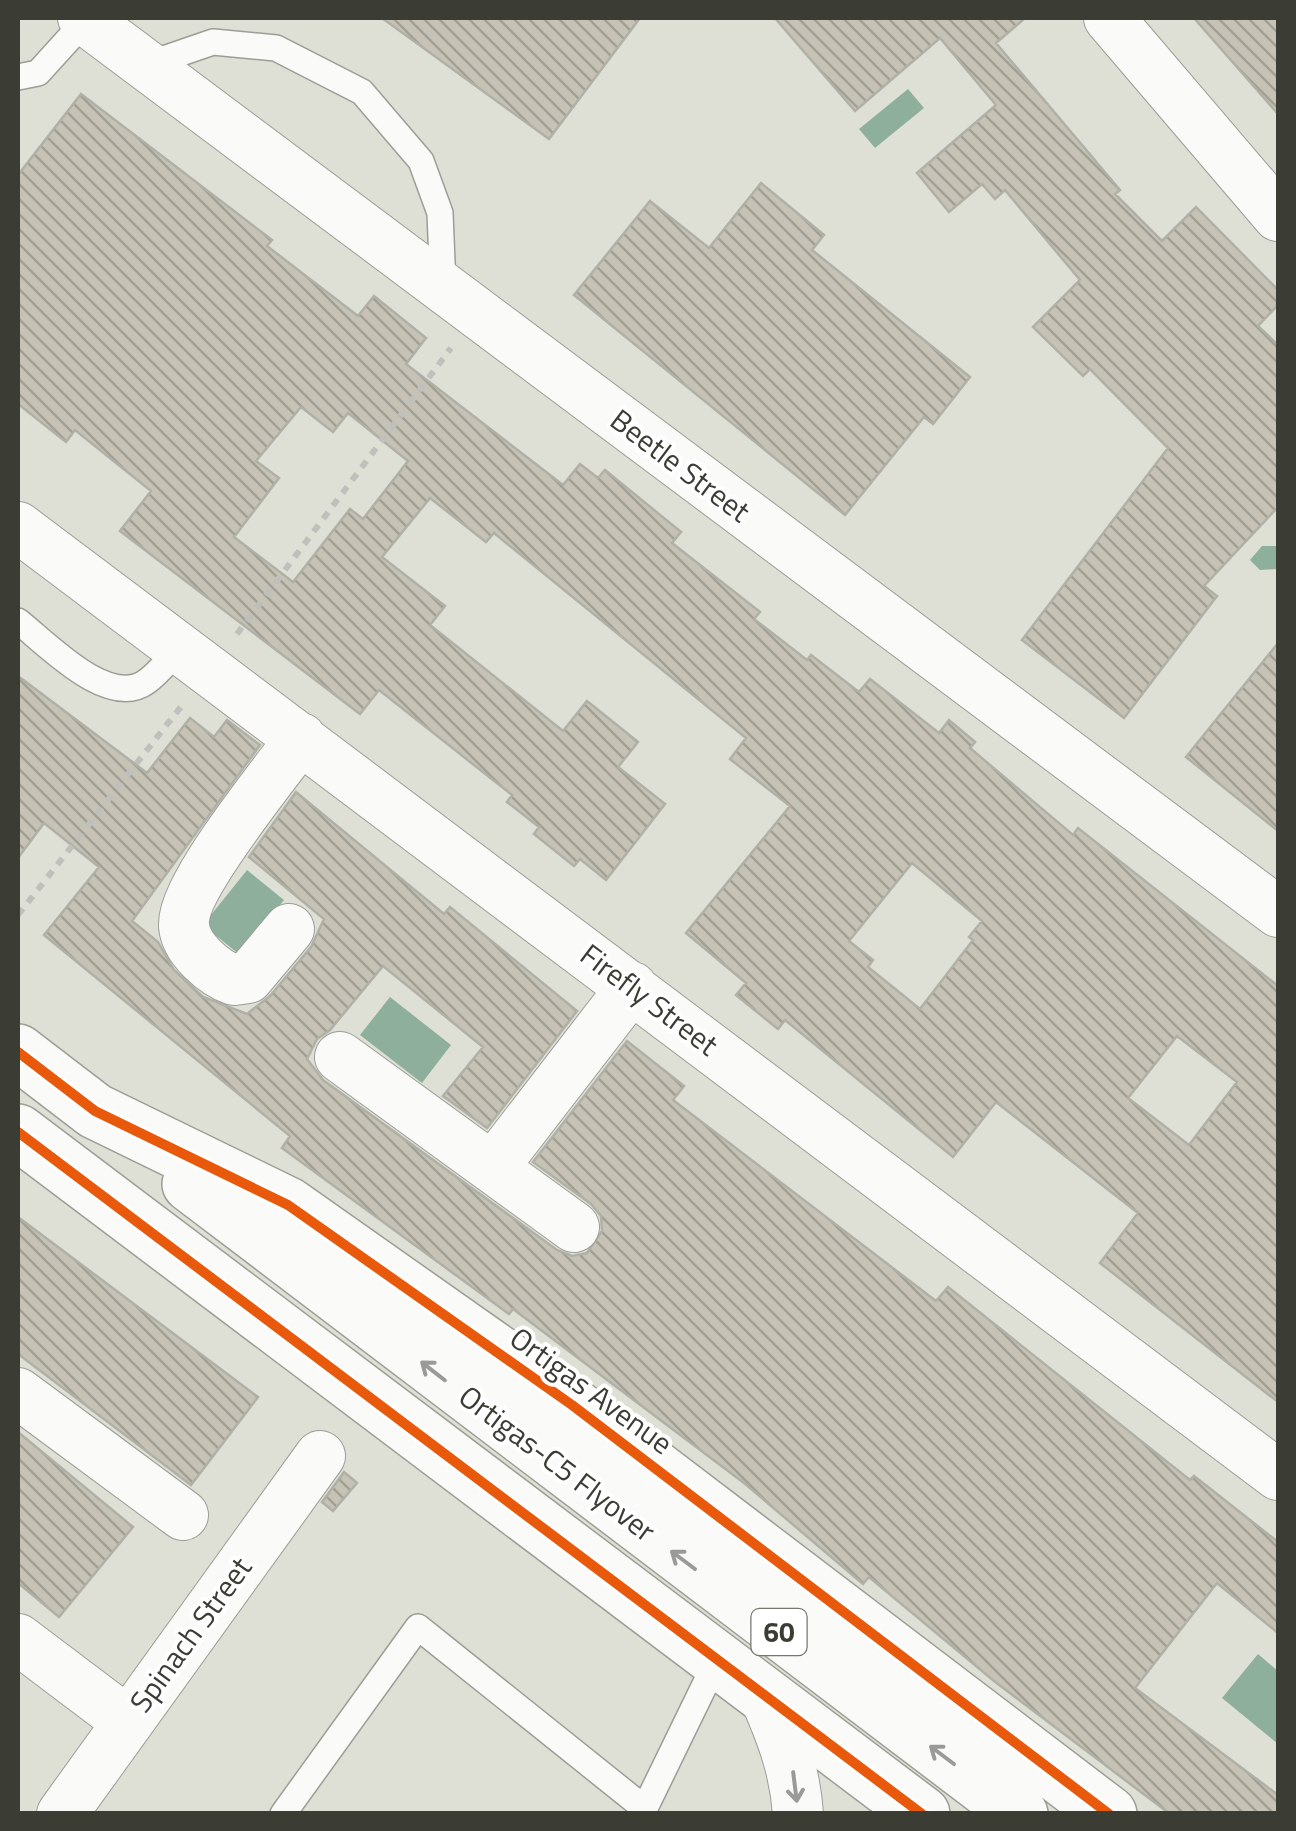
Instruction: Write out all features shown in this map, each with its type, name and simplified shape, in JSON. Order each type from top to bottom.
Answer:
[{"type":"main road","name":"Ortigas Avenue","points":[[18,1052],[96,1111],[288,1205],[572,1406],[1109,1814]]},
{"type":"main road","name":"Ortigas-C5 Flyover","points":[[96,1111],[1020,1814]]},
{"type":"main road","name":"60","points":[[18,1132],[922,1814]]},
{"type":"street","points":[[1109,18],[1278,216]]},
{"type":"street","name":"Beetle Street","points":[[85,19],[1278,912]]},
{"type":"street","name":"Firefly Street","points":[[18,527],[1278,1475]]},
{"type":"street","points":[[289,929],[248,978],[234,980],[191,947],[184,930],[184,914],[197,882],[301,738]]},
{"type":"street","points":[[494,1166],[632,987]]},
{"type":"street","points":[[340,1057],[574,1227]]},
{"type":"street","points":[[18,1393],[183,1515]]},
{"type":"street","name":"Spinach Street","points":[[62,1814],[320,1456]]},
{"type":"street","points":[[18,1639],[128,1722]]},
{"type":"street","points":[[765,1697],[787,1746],[798,1814]]},
{"type":"lane","points":[[18,78],[38,73],[85,19]]},
{"type":"lane","points":[[146,65],[213,42],[276,48],[362,92],[422,161],[440,213],[459,302]]},
{"type":"lane","points":[[18,620],[95,682],[112,688],[126,690],[144,684],[195,658]]},
{"type":"lane","points":[[283,1814],[418,1627],[643,1811],[717,1660]]},
{"type":"path","points":[[18,915],[195,658],[459,302]]},
{"type":"shaded area","points":[[908,89],[924,108],[875,148],[859,129]]},
{"type":"shaded area","points":[[1262,546],[1278,546],[1278,569],[1260,570],[1250,560]]},
{"type":"shaded area","points":[[247,870],[284,900],[240,955],[203,925]]},
{"type":"shaded area","points":[[390,997],[451,1045],[422,1083],[360,1035]]},
{"type":"shaded area","points":[[1258,1654],[1278,1671],[1278,1744],[1222,1698]]},
{"type":"building","points":[[382,18],[640,18],[549,139]]},
{"type":"building","points":[[775,18],[1025,18],[996,43],[1120,190],[1115,194],[1162,241],[1196,207],[1278,290],[1278,305],[1258,326],[1278,345],[1278,507],[1204,586],[1217,596],[1124,718],[1022,640],[1168,448],[1090,369],[1083,376],[1033,327],[1080,280],[1005,190],[995,199],[982,184],[949,212],[917,173],[996,105],[940,38],[855,111]]},
{"type":"building","points":[[1194,18],[1278,18],[1278,114]]},
{"type":"building","points":[[81,94],[272,240],[267,246],[358,316],[374,296],[426,338],[406,364],[563,485],[580,464],[598,478],[605,470],[681,532],[672,543],[760,612],[754,619],[807,660],[811,655],[859,692],[870,679],[939,733],[949,720],[975,742],[970,748],[1073,835],[1078,828],[1278,986],[1278,1402],[1100,1263],[1138,1213],[996,1102],[953,1157],[785,1020],[778,1029],[736,995],[746,983],[686,933],[790,806],[730,759],[746,738],[494,533],[486,542],[430,498],[382,557],[445,606],[430,625],[563,731],[587,701],[638,742],[618,767],[665,804],[606,880],[580,859],[574,866],[534,834],[539,827],[507,802],[512,795],[379,690],[360,714],[120,531],[151,491],[75,430],[66,442],[18,404],[18,175]],"holes":[[[301,407],[333,432],[348,413],[408,461],[363,519],[350,509],[293,582],[234,537],[279,478],[256,461]],[[912,863],[982,921],[969,937],[973,940],[920,1009],[868,967],[873,960],[849,941]],[[1177,1036],[1237,1082],[1189,1145],[1128,1098]]]},
{"type":"building","points":[[761,183],[824,235],[812,250],[970,377],[933,424],[924,417],[845,515],[574,295],[650,201],[709,248]]},
{"type":"building","points":[[1278,643],[1278,831],[1186,757]]},
{"type":"building","points":[[18,676],[147,773],[190,718],[214,737],[227,720],[260,745],[132,921],[158,942],[174,970],[203,997],[247,1014],[270,996],[311,947],[324,919],[249,857],[296,792],[444,914],[450,907],[577,1011],[487,1128],[443,1096],[483,1047],[383,966],[330,1030],[317,1039],[307,1059],[323,1080],[557,1250],[572,1256],[587,1253],[602,1231],[601,1216],[591,1204],[533,1162],[627,1041],[684,1086],[673,1100],[936,1301],[948,1287],[1190,1480],[1194,1476],[1278,1542],[1278,1633],[1217,1583],[1135,1688],[1278,1795],[1278,1814],[1170,1814],[994,1681],[869,1577],[863,1584],[744,1483],[513,1309],[509,1314],[282,1148],[290,1136],[44,935],[99,867],[44,823],[18,858]]},
{"type":"building","points":[[18,1217],[258,1397],[191,1485],[18,1354]]},
{"type":"building","points":[[18,1432],[133,1527],[59,1617],[18,1583]]},
{"type":"building","points":[[344,1472],[357,1483],[333,1511],[322,1502]]},
{"type":"cycle path","points":[[18,1052],[95,1111],[288,1205],[572,1405],[1109,1814]]},
{"type":"cycle path","points":[[18,1132],[922,1814]]}]
